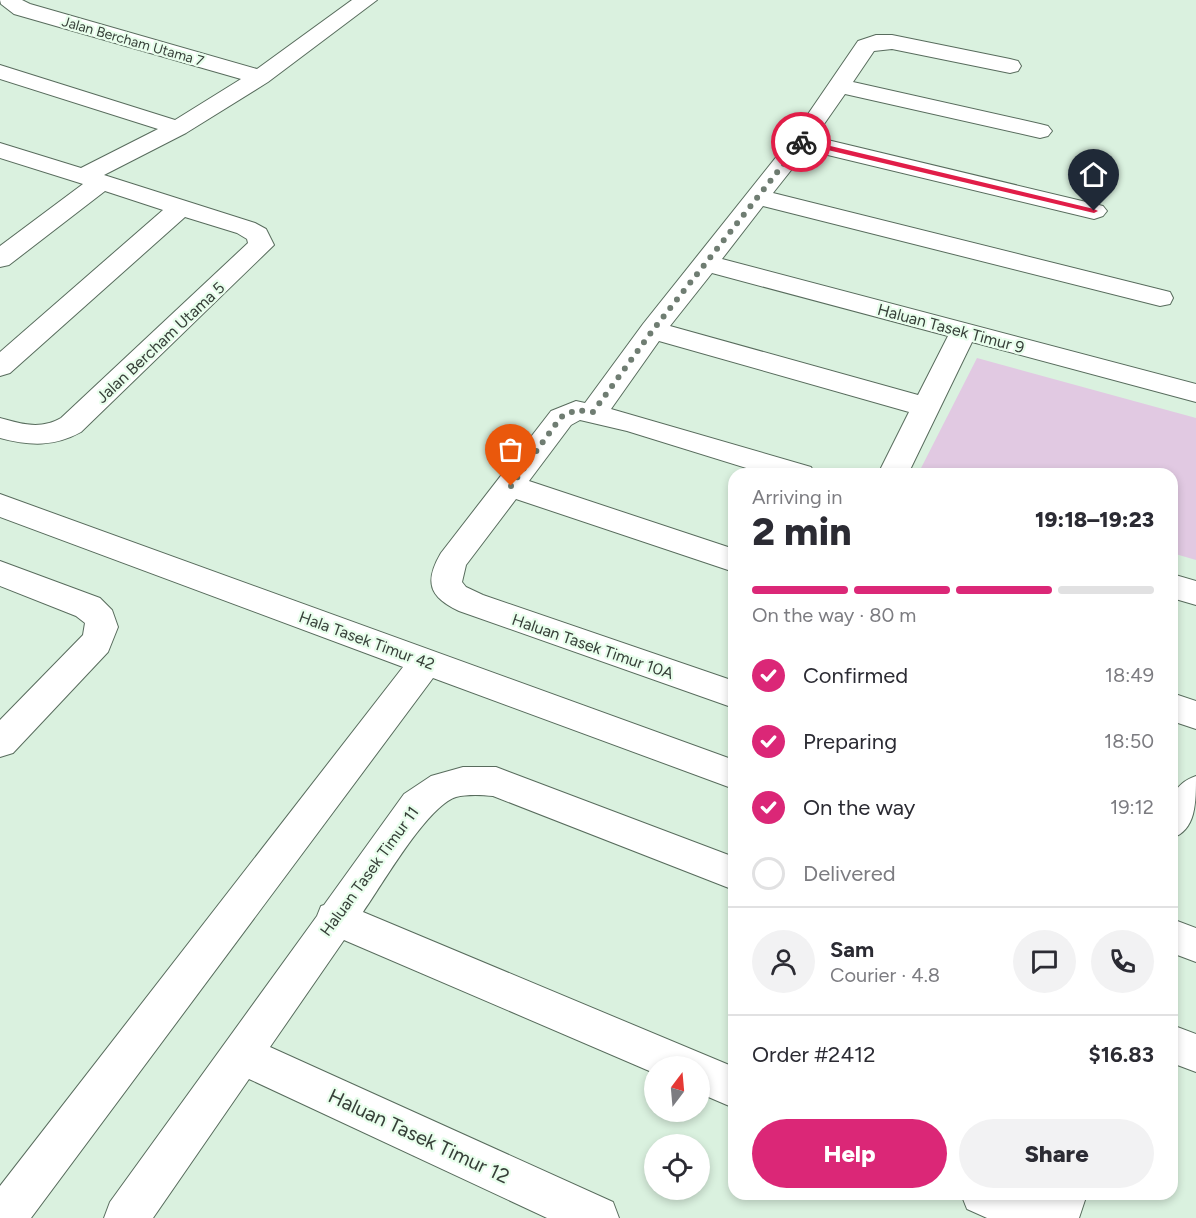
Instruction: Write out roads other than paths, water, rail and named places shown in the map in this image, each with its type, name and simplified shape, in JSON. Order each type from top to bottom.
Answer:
[{"type":"street","name":"Jalan Bercham Utama 7","points":[[8,0],[22,9],[261,77]]},
{"type":"street","points":[[4,251],[92,179],[261,77],[366,0]]},
{"type":"street","points":[[593,412],[653,330],[801,141],[864,49],[876,42],[891,42],[1010,66]]},
{"type":"street","points":[[0,72],[178,128]]},
{"type":"street","points":[[840,86],[1040,131]]},
{"type":"street","points":[[801,141],[1094,211]]},
{"type":"street","points":[[0,150],[181,207]]},
{"type":"street","points":[[758,197],[1160,298]]},
{"type":"street","points":[[0,367],[181,207]]},
{"type":"street","name":"Jalan Bercham Utama 5","points":[[0,428],[35,437],[48,436],[71,425],[261,245],[261,239],[256,233],[246,228],[181,207]]},
{"type":"street","name":"Haluan Tasek Timur 9","points":[[706,263],[1196,393]]},
{"type":"street","points":[[653,330],[927,407]]},
{"type":"street","points":[[896,468],[964,331]]},
{"type":"street","points":[[728,559],[511,486],[561,417],[576,410],[593,412],[780,468]]},
{"type":"street","name":"Haluan Tasek Timur 10A","points":[[511,486],[452,561],[447,572],[446,584],[454,595],[728,693]]},
{"type":"street","name":"Hala Tasek Timur 42","points":[[0,505],[728,773]]},
{"type":"street","points":[[0,573],[88,607],[98,614],[103,622],[102,633],[96,644],[7,726]]},
{"type":"street","points":[[1178,588],[1196,593]]},
{"type":"street","points":[[3,1218],[426,662]]},
{"type":"street","points":[[1178,709],[1196,715]]},
{"type":"street","name":"Haluan Tasek Timur 11","points":[[126,1218],[335,918],[428,793],[443,785],[461,780],[496,782],[728,872]]},
{"type":"street","points":[[1178,815],[1196,791]]},
{"type":"street","points":[[335,918],[660,1056]]},
{"type":"street","points":[[1178,938],[1196,945]]},
{"type":"street","points":[[1178,1046],[1196,1053]]},
{"type":"street","name":"Haluan Tasek Timur 12","points":[[240,1054],[597,1218]]},
{"type":"street","points":[[710,1078],[728,1085]]},
{"type":"street","points":[[1003,1200],[1046,1213]]}]
